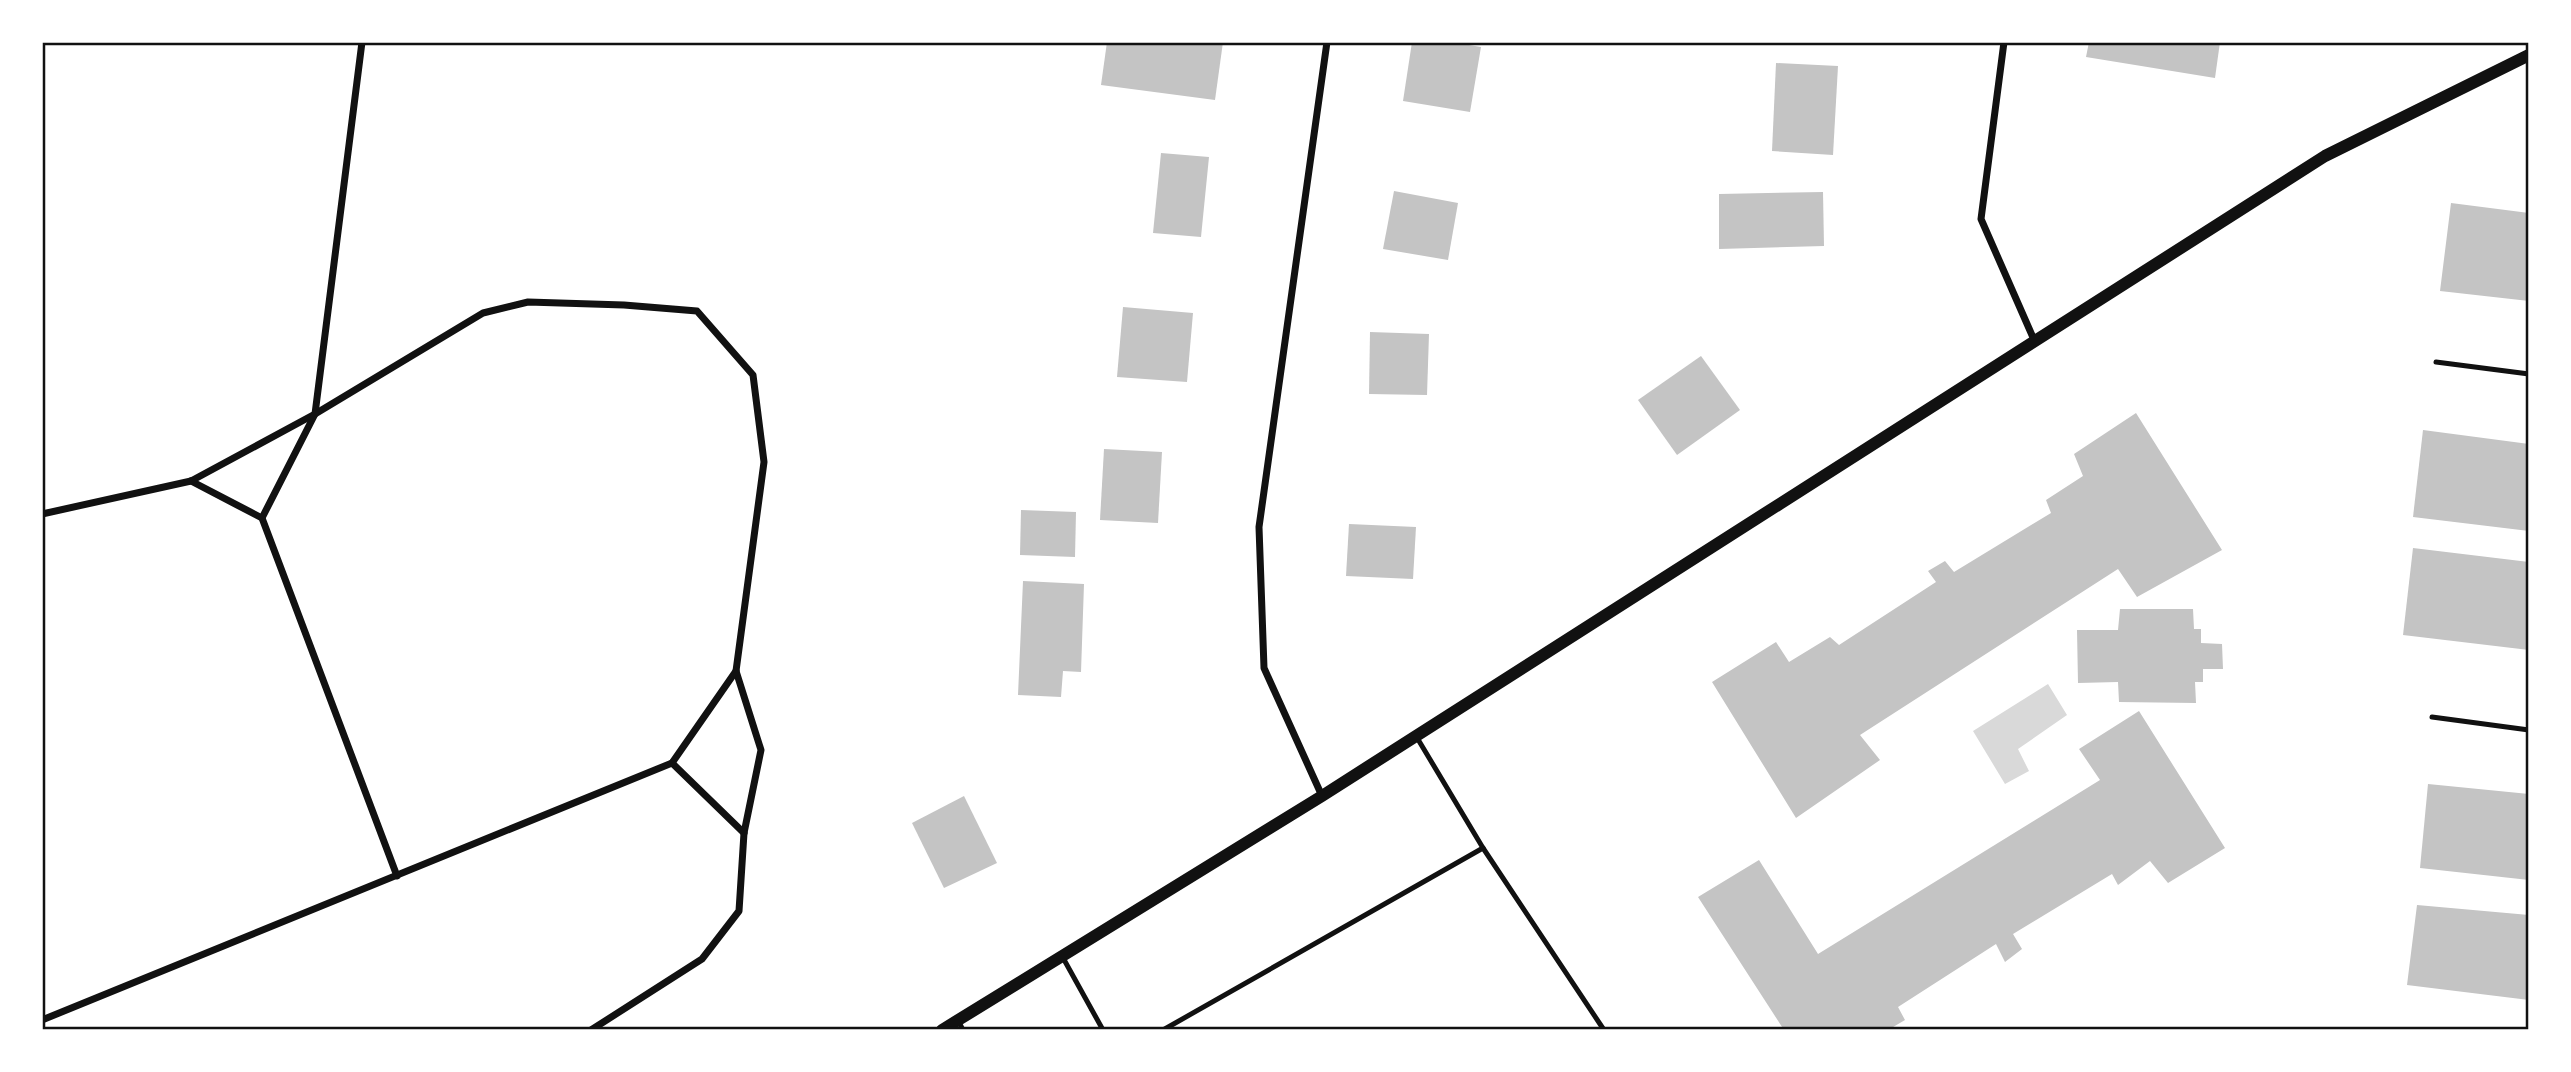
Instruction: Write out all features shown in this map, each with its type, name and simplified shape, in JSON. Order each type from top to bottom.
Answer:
[{"type":"street","points":[[262,518],[315,414],[362,42]]},
{"type":"street","points":[[1322,796],[1264,668],[1259,527],[1327,42]]},
{"type":"street","points":[[2004,42],[1981,219],[2035,342]]},
{"type":"street","points":[[942,1030],[960,1025],[1062,956],[1322,796],[2325,156],[2529,55]]},
{"type":"street","points":[[42,514],[191,481],[315,414],[483,313],[528,302],[624,305],[697,311],[753,374],[764,462],[736,671],[761,750],[744,833],[739,911],[702,959],[590,1030]]},
{"type":"street","points":[[191,481],[262,518],[397,876]]},
{"type":"street","points":[[42,1020],[672,763],[736,671]]},
{"type":"street","points":[[672,763],[744,833]]},
{"type":"lane","points":[[2436,362],[2529,374]]},
{"type":"lane","points":[[2432,717],[2529,730]]},
{"type":"lane","points":[[1416,736],[1483,848],[1604,1030]]},
{"type":"lane","points":[[1163,1030],[1483,848]]},
{"type":"lane","points":[[1062,956],[1103,1030]]},
{"type":"shaded area","points":[[2048,684],[2067,715],[2018,749],[2029,771],[2005,784],[1973,731]]},
{"type":"building","points":[[1107,42],[1223,42],[1215,100],[1101,85]]},
{"type":"building","points":[[1412,42],[1451,42],[1481,47],[1470,112],[1403,101]]},
{"type":"building","points":[[2089,42],[2220,42],[2215,78],[2086,57]]},
{"type":"building","points":[[1776,63],[1838,66],[1833,155],[1772,151]]},
{"type":"building","points":[[1161,153],[1209,157],[1201,237],[1153,233]]},
{"type":"building","points":[[1394,191],[1458,203],[1448,260],[1383,249]]},
{"type":"building","points":[[1823,192],[1824,246],[1719,249],[1719,194]]},
{"type":"building","points":[[2451,203],[2529,213],[2529,301],[2440,291]]},
{"type":"building","points":[[1123,307],[1193,313],[1187,382],[1117,377]]},
{"type":"building","points":[[1370,332],[1429,334],[1427,395],[1369,394]]},
{"type":"building","points":[[1701,356],[1740,410],[1677,455],[1638,400]]},
{"type":"building","points":[[2136,413],[2222,550],[2137,597],[2118,569],[1860,735],[1880,760],[1796,818],[1712,682],[1776,642],[1789,662],[1830,637],[1839,645],[1936,582],[1928,571],[1945,561],[1954,572],[2051,513],[2046,500],[2083,476],[2074,454]]},
{"type":"building","points":[[2423,430],[2529,444],[2529,531],[2413,517]]},
{"type":"building","points":[[1104,449],[1162,452],[1158,523],[1100,520]]},
{"type":"building","points":[[1021,510],[1076,512],[1075,557],[1020,555]]},
{"type":"building","points":[[1349,524],[1416,527],[1413,579],[1346,576]]},
{"type":"building","points":[[2413,548],[2529,562],[2529,650],[2403,635]]},
{"type":"building","points":[[1023,581],[1084,584],[1081,672],[1063,671],[1061,697],[1018,695]]},
{"type":"building","points":[[2120,609],[2193,609],[2194,629],[2201,629],[2201,643],[2222,644],[2223,669],[2203,669],[2203,682],[2195,682],[2196,703],[2119,702],[2118,682],[2078,683],[2077,630],[2118,630]]},
{"type":"building","points":[[2139,711],[2225,848],[2168,883],[2150,861],[2118,885],[2112,874],[2013,934],[2022,949],[2005,962],[1996,944],[1898,1007],[1905,1020],[1888,1030],[1784,1030],[1698,897],[1759,860],[1818,954],[2100,780],[2079,749]]},
{"type":"building","points":[[2428,784],[2529,794],[2529,880],[2420,868]]},
{"type":"building","points":[[964,796],[997,863],[944,888],[912,823]]},
{"type":"building","points":[[2417,905],[2529,915],[2529,1000],[2407,985]]}]
